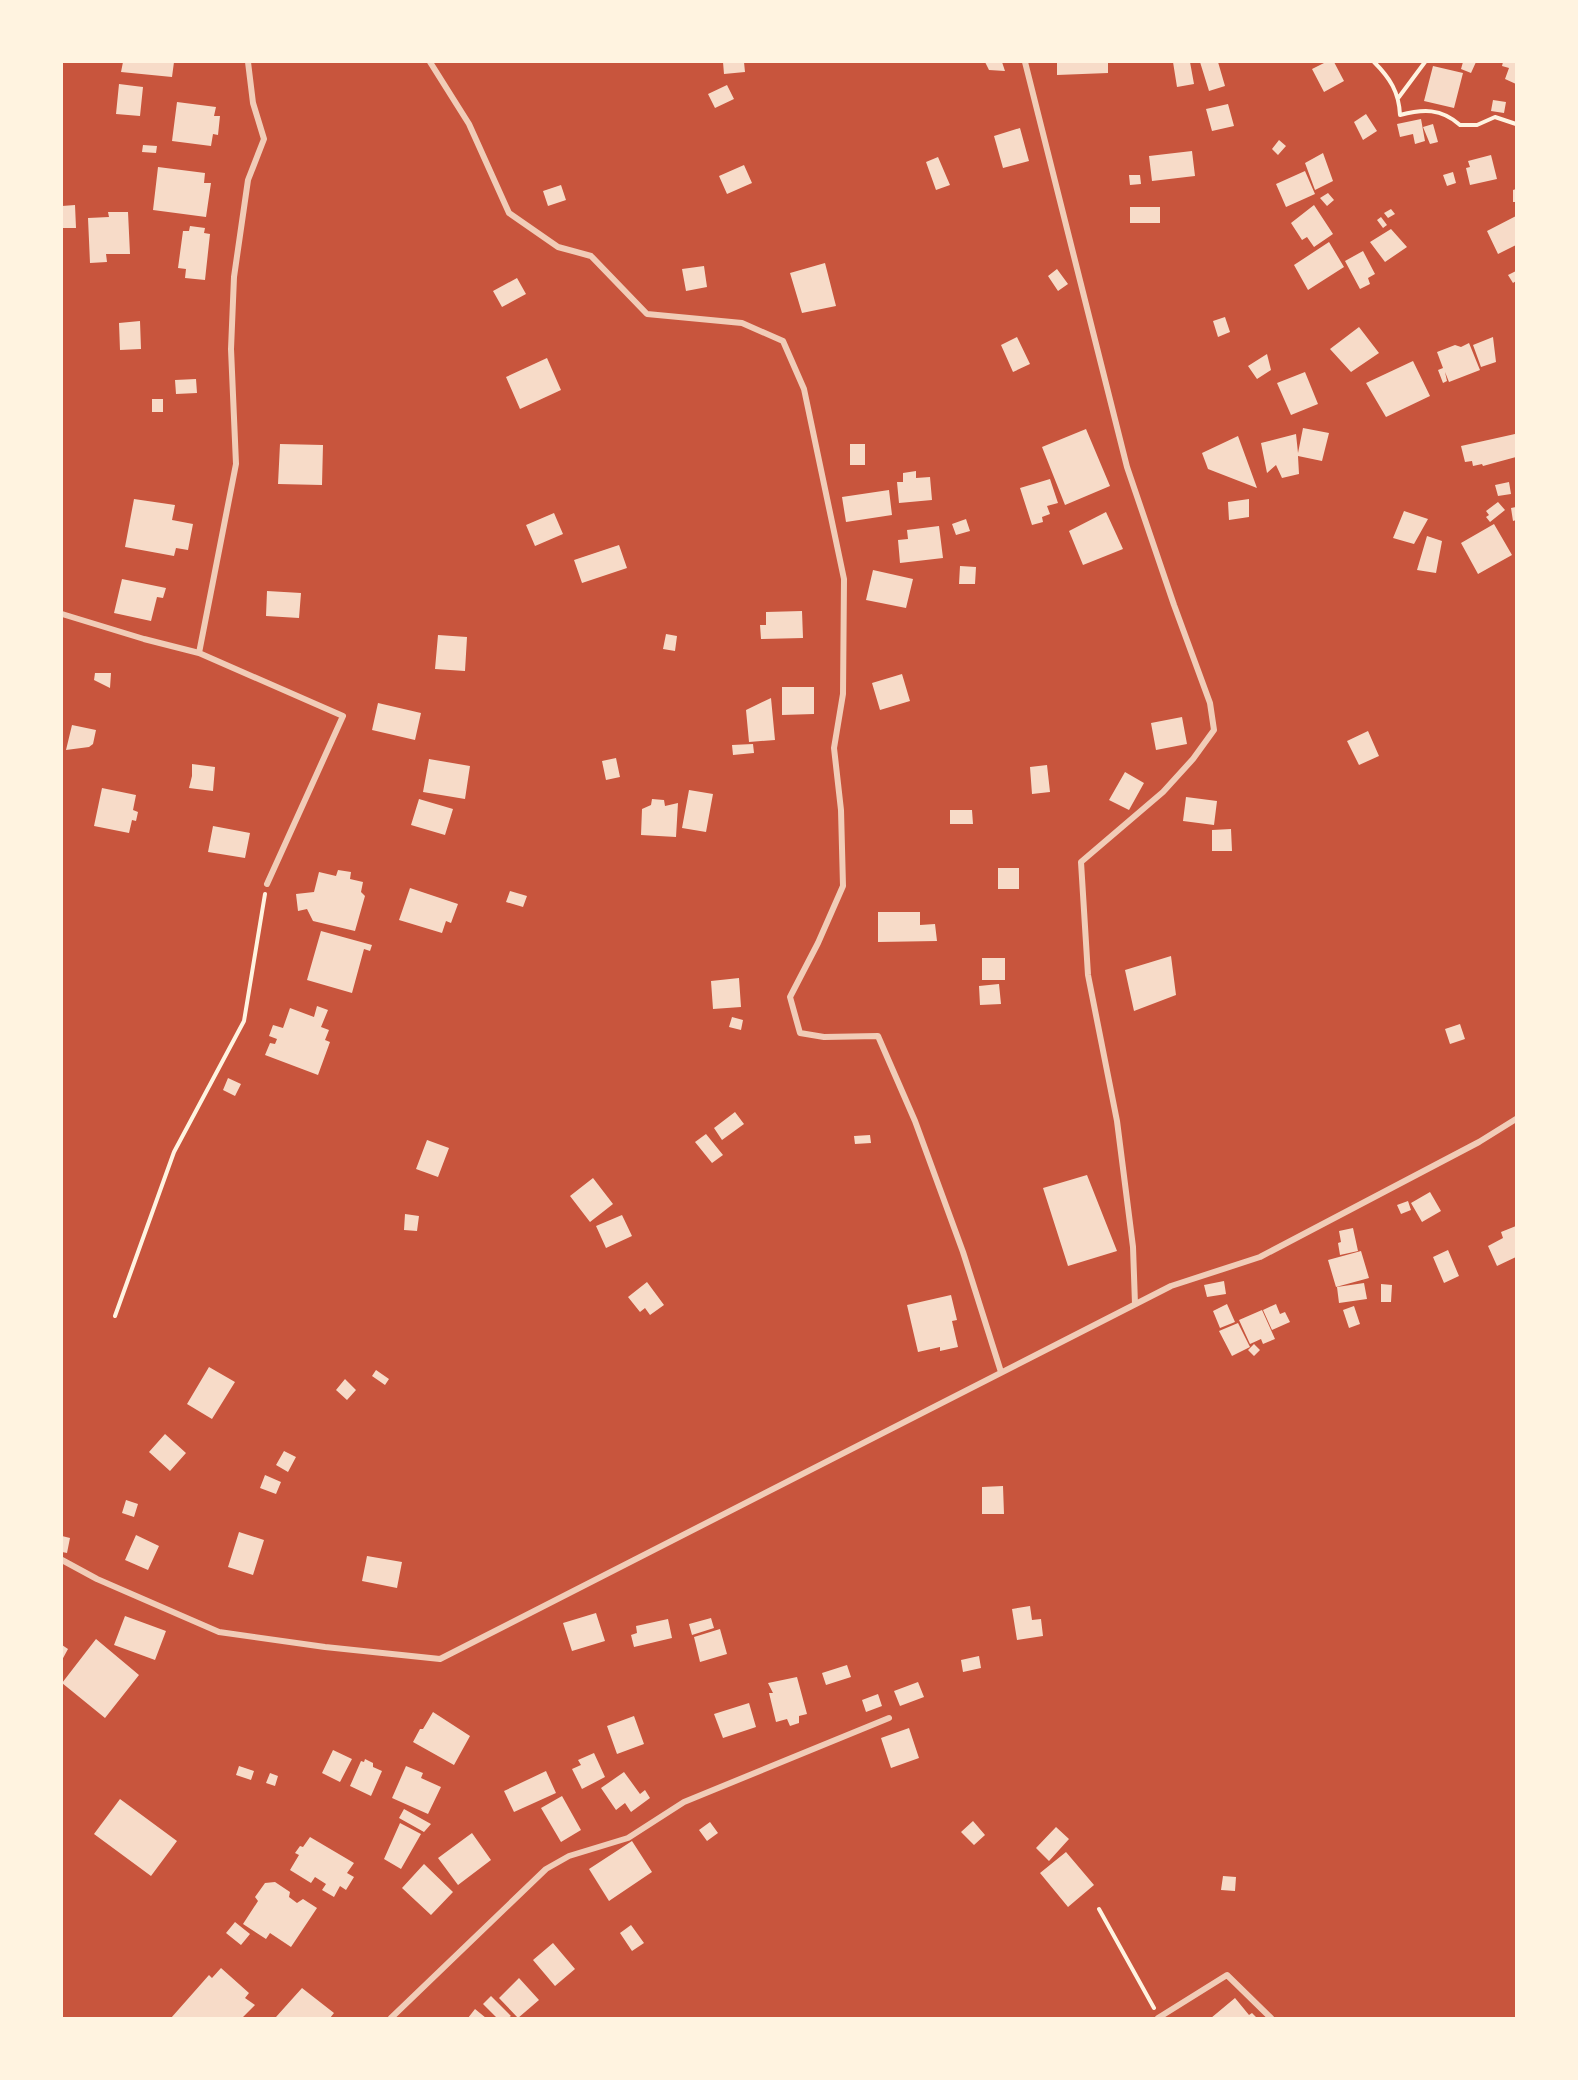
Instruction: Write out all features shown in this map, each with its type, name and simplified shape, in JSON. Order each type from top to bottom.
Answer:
[{"type":"street","points":[[199,653],[236,464],[231,349],[234,276],[248,180],[264,139],[253,103],[248,62]]},
{"type":"street","points":[[430,62],[469,124],[509,213],[558,247],[591,256],[647,314],[742,323],[783,341],[796,369],[804,389],[844,579],[843,694],[834,748],[841,810],[843,886],[818,944],[790,997],[800,1033],[824,1037],[878,1036],[915,1121],[963,1252],[1001,1372]]},
{"type":"street","points":[[1025,62],[1127,467],[1210,703],[1214,730],[1193,759],[1163,792],[1081,862],[1088,975],[1117,1121],[1133,1247],[1135,1305]]},
{"type":"street","points":[[62,614],[199,653],[343,716],[267,884]]},
{"type":"street","points":[[62,1560],[97,1579],[219,1632],[325,1647],[440,1659],[1171,1286],[1260,1257],[1479,1142],[1516,1119]]},
{"type":"street","points":[[391,2019],[546,1869],[569,1856],[628,1838],[684,1802],[889,1718]]},
{"type":"street","points":[[1158,2018],[1227,1975],[1271,2019]]},
{"type":"path","points":[[1374,62],[1395,86],[1400,115],[1426,111],[1449,115],[1460,125],[1477,125],[1495,117],[1516,124]]},
{"type":"path","points":[[1398,97],[1425,62]]},
{"type":"path","points":[[115,1316],[174,1152],[244,1021],[267,884]]},
{"type":"path","points":[[1099,1909],[1158,2018]]},
{"type":"building","points":[[123,62],[174,62],[172,77],[121,72]]},
{"type":"building","points":[[723,62],[744,62],[745,72],[724,74]]},
{"type":"building","points":[[985,62],[1002,62],[1005,71],[989,70]]},
{"type":"building","points":[[1108,62],[1108,73],[1057,75],[1057,63]]},
{"type":"building","points":[[1173,62],[1190,62],[1194,84],[1177,87]]},
{"type":"building","points":[[1200,62],[1218,62],[1225,86],[1209,91]]},
{"type":"building","points":[[1326,62],[1334,62],[1344,81],[1324,92],[1312,69]]},
{"type":"building","points":[[1463,62],[1476,62],[1471,73],[1461,69]]},
{"type":"building","points":[[1503,62],[1516,62],[1516,84],[1505,79],[1509,68],[1502,66]]},
{"type":"building","points":[[1433,66],[1463,73],[1454,108],[1424,101]]},
{"type":"building","points":[[119,84],[143,87],[140,116],[116,114]]},
{"type":"building","points":[[727,85],[734,99],[715,108],[708,94]]},
{"type":"building","points":[[1493,100],[1506,102],[1504,113],[1491,111]]},
{"type":"building","points":[[177,102],[216,107],[214,116],[220,116],[218,135],[213,134],[211,146],[172,141]]},
{"type":"building","points":[[1228,104],[1234,126],[1212,131],[1206,109]]},
{"type":"building","points":[[1366,114],[1377,131],[1363,140],[1354,122]]},
{"type":"building","points":[[1421,119],[1425,141],[1415,144],[1413,134],[1400,137],[1397,124]]},
{"type":"building","points":[[1433,124],[1438,142],[1430,144],[1423,127]]},
{"type":"building","points":[[1020,128],[1029,161],[1003,168],[994,136]]},
{"type":"building","points":[[1279,140],[1286,146],[1278,155],[1272,149]]},
{"type":"building","points":[[143,145],[157,146],[156,153],[142,152]]},
{"type":"building","points":[[1192,151],[1195,176],[1152,181],[1149,156]]},
{"type":"building","points":[[1323,153],[1333,181],[1315,190],[1305,163]]},
{"type":"building","points":[[1491,155],[1497,179],[1470,185],[1466,168],[1470,167],[1468,161]]},
{"type":"building","points":[[938,157],[950,185],[936,190],[926,162]]},
{"type":"building","points":[[744,165],[752,183],[727,194],[719,176]]},
{"type":"building","points":[[158,167],[205,173],[204,183],[211,183],[206,217],[153,210]]},
{"type":"building","points":[[1305,171],[1315,194],[1286,207],[1276,184]]},
{"type":"building","points":[[1453,172],[1456,183],[1447,186],[1443,175]]},
{"type":"building","points":[[1129,175],[1140,175],[1141,184],[1130,185]]},
{"type":"building","points":[[561,185],[566,200],[548,206],[543,191]]},
{"type":"building","points":[[1516,189],[1516,202],[1513,202],[1513,190]]},
{"type":"building","points":[[1328,193],[1334,200],[1327,206],[1320,198]]},
{"type":"building","points":[[75,205],[76,228],[62,228],[62,206]]},
{"type":"building","points":[[1314,205],[1333,234],[1314,247],[1307,237],[1302,240],[1291,223]]},
{"type":"building","points":[[1130,207],[1160,207],[1160,223],[1130,223]]},
{"type":"building","points":[[1391,209],[1395,214],[1388,218],[1384,213]]},
{"type":"building","points":[[108,212],[128,212],[130,254],[106,254],[107,262],[90,263],[88,218],[109,217]]},
{"type":"building","points":[[1516,216],[1516,245],[1498,254],[1487,231]]},
{"type":"building","points":[[1381,217],[1387,225],[1383,228],[1377,220]]},
{"type":"building","points":[[190,226],[205,228],[204,233],[210,234],[205,280],[185,278],[186,269],[178,268],[183,231],[189,231]]},
{"type":"building","points":[[1391,229],[1407,247],[1385,262],[1370,242]]},
{"type":"building","points":[[1329,242],[1344,267],[1308,290],[1294,265]]},
{"type":"building","points":[[1363,251],[1375,274],[1368,278],[1370,284],[1360,289],[1345,261]]},
{"type":"building","points":[[825,263],[836,306],[802,313],[790,273]]},
{"type":"building","points":[[704,266],[707,287],[686,291],[682,269]]},
{"type":"building","points":[[1057,269],[1068,284],[1058,291],[1048,276]]},
{"type":"building","points":[[1516,271],[1516,281],[1513,283],[1508,275]]},
{"type":"building","points":[[517,278],[526,294],[502,307],[493,291]]},
{"type":"building","points":[[1225,317],[1230,332],[1218,337],[1213,321]]},
{"type":"building","points":[[140,321],[141,349],[120,350],[119,323]]},
{"type":"building","points":[[1359,327],[1379,353],[1351,372],[1330,349]]},
{"type":"building","points":[[1017,337],[1030,364],[1013,372],[1001,345]]},
{"type":"building","points":[[1493,337],[1496,362],[1481,367],[1473,345]]},
{"type":"building","points":[[1469,343],[1480,370],[1449,382],[1445,372],[1447,381],[1443,383],[1438,370],[1443,368],[1437,352],[1455,345],[1461,347]]},
{"type":"building","points":[[1267,354],[1271,370],[1257,379],[1248,366]]},
{"type":"building","points":[[547,358],[561,390],[520,409],[506,377]]},
{"type":"building","points":[[1413,361],[1430,396],[1386,417],[1366,383]]},
{"type":"building","points":[[1305,372],[1318,404],[1291,415],[1277,383]]},
{"type":"building","points":[[196,379],[197,393],[176,394],[175,380]]},
{"type":"building","points":[[152,399],[163,399],[163,412],[152,412]]},
{"type":"building","points":[[1303,428],[1329,433],[1322,461],[1298,456],[1299,474],[1282,478],[1276,465],[1267,473],[1261,443],[1296,434],[1298,453]]},
{"type":"building","points":[[1086,429],[1110,486],[1065,505],[1042,447]]},
{"type":"building","points":[[1515,434],[1516,457],[1483,466],[1482,464],[1473,466],[1472,461],[1465,462],[1461,446]]},
{"type":"building","points":[[1238,436],[1257,488],[1208,469],[1202,453]]},
{"type":"building","points":[[280,444],[323,445],[322,485],[278,484]]},
{"type":"building","points":[[850,444],[865,444],[865,465],[850,465]]},
{"type":"building","points":[[916,471],[916,478],[930,477],[932,500],[899,503],[897,482],[903,482],[903,473]]},
{"type":"building","points":[[1050,479],[1058,503],[1047,506],[1050,514],[1042,517],[1043,522],[1032,525],[1020,488]]},
{"type":"building","points":[[1509,482],[1511,494],[1498,496],[1495,485]]},
{"type":"building","points":[[889,490],[892,515],[846,522],[842,497]]},
{"type":"building","points":[[134,499],[175,505],[172,520],[193,524],[188,550],[176,548],[174,556],[125,547]]},
{"type":"building","points":[[1249,499],[1249,517],[1229,520],[1228,502]]},
{"type":"building","points":[[1498,502],[1505,510],[1490,522],[1486,517],[1489,515],[1486,511]]},
{"type":"building","points":[[1516,507],[1516,520],[1513,521],[1511,508]]},
{"type":"building","points":[[1404,511],[1428,519],[1414,544],[1393,538]]},
{"type":"building","points":[[1106,512],[1123,549],[1083,565],[1069,531]]},
{"type":"building","points":[[554,513],[563,534],[535,546],[526,525]]},
{"type":"building","points":[[966,519],[970,531],[956,535],[952,524]]},
{"type":"building","points":[[1494,524],[1512,555],[1478,574],[1461,543]]},
{"type":"building","points":[[939,526],[943,558],[900,563],[898,540],[908,539],[907,530]]},
{"type":"building","points":[[1427,536],[1442,541],[1436,573],[1417,570]]},
{"type":"building","points":[[619,545],[627,568],[582,583],[574,560]]},
{"type":"building","points":[[960,566],[976,567],[975,584],[959,584]]},
{"type":"building","points":[[873,570],[913,579],[906,608],[866,600]]},
{"type":"building","points":[[122,579],[166,588],[163,598],[157,597],[151,621],[114,613]]},
{"type":"building","points":[[267,591],[301,593],[299,618],[266,616]]},
{"type":"building","points":[[802,611],[803,638],[761,639],[760,625],[766,625],[766,612]]},
{"type":"building","points":[[666,634],[677,636],[675,651],[663,649]]},
{"type":"building","points":[[438,635],[467,637],[465,671],[435,669]]},
{"type":"building","points":[[95,673],[111,673],[110,688],[94,680]]},
{"type":"building","points":[[902,674],[910,701],[880,710],[872,683]]},
{"type":"building","points":[[782,687],[814,687],[814,714],[782,715]]},
{"type":"building","points":[[771,698],[775,740],[749,742],[746,710]]},
{"type":"building","points":[[378,703],[421,713],[415,740],[372,730]]},
{"type":"building","points":[[1182,717],[1187,744],[1156,750],[1151,723]]},
{"type":"building","points":[[72,725],[96,730],[93,744],[89,747],[66,750]]},
{"type":"building","points":[[1368,731],[1379,756],[1359,765],[1347,741]]},
{"type":"building","points":[[753,744],[754,753],[733,755],[732,745]]},
{"type":"building","points":[[616,758],[620,777],[606,780],[602,761]]},
{"type":"building","points":[[429,759],[470,766],[465,799],[423,792]]},
{"type":"building","points":[[192,764],[215,767],[213,791],[189,788]]},
{"type":"building","points":[[1047,765],[1050,792],[1032,794],[1030,767]]},
{"type":"building","points":[[1125,772],[1144,783],[1129,810],[1109,800]]},
{"type":"building","points":[[102,788],[136,795],[133,810],[138,812],[136,821],[132,820],[129,833],[94,826]]},
{"type":"building","points":[[689,790],[713,794],[706,832],[682,828]]},
{"type":"building","points":[[1186,797],[1217,801],[1214,825],[1183,821]]},
{"type":"building","points":[[419,799],[453,809],[445,835],[411,825]]},
{"type":"building","points":[[652,799],[664,800],[665,806],[678,803],[676,837],[641,835],[642,809],[651,805]]},
{"type":"building","points":[[950,810],[972,810],[973,824],[950,824]]},
{"type":"building","points":[[213,826],[250,833],[245,858],[208,852]]},
{"type":"building","points":[[1231,829],[1232,851],[1212,851],[1212,830]]},
{"type":"building","points":[[998,868],[1019,868],[1019,889],[998,889]]},
{"type":"building","points":[[338,870],[351,872],[350,879],[363,882],[361,892],[365,896],[355,931],[313,921],[307,909],[298,911],[296,894],[314,892],[319,872],[336,876]]},
{"type":"building","points":[[410,888],[458,904],[451,923],[446,921],[442,933],[399,920]]},
{"type":"building","points":[[510,891],[527,896],[523,907],[506,902]]},
{"type":"building","points":[[878,912],[920,912],[920,925],[935,924],[937,941],[878,942]]},
{"type":"building","points":[[321,931],[372,945],[370,951],[364,949],[352,993],[307,980]]},
{"type":"building","points":[[1171,956],[1176,995],[1134,1011],[1125,970]]},
{"type":"building","points":[[982,958],[1005,958],[1005,980],[982,980]]},
{"type":"building","points":[[739,978],[741,1007],[713,1009],[711,981]]},
{"type":"building","points":[[999,984],[1001,1004],[980,1005],[979,986]]},
{"type":"building","points":[[317,1006],[328,1010],[321,1027],[329,1030],[325,1040],[330,1042],[318,1075],[265,1055],[270,1043],[275,1044],[277,1039],[269,1036],[273,1025],[283,1028],[290,1008],[314,1017]]},
{"type":"building","points":[[732,1017],[743,1020],[741,1030],[729,1027]]},
{"type":"building","points":[[1460,1024],[1465,1039],[1450,1044],[1445,1029]]},
{"type":"building","points":[[228,1078],[241,1084],[235,1096],[223,1090]]},
{"type":"building","points":[[735,1112],[744,1124],[722,1140],[714,1128]]},
{"type":"building","points":[[706,1134],[723,1155],[712,1163],[695,1142]]},
{"type":"building","points":[[870,1135],[871,1143],[855,1144],[854,1136]]},
{"type":"building","points":[[427,1140],[449,1148],[438,1177],[416,1169]]},
{"type":"building","points":[[1087,1175],[1117,1251],[1068,1266],[1043,1188]]},
{"type":"building","points":[[593,1178],[613,1204],[590,1222],[570,1196]]},
{"type":"building","points":[[1430,1192],[1441,1211],[1422,1222],[1411,1203]]},
{"type":"building","points":[[1408,1201],[1411,1210],[1401,1214],[1397,1205]]},
{"type":"building","points":[[405,1214],[419,1216],[417,1231],[404,1230]]},
{"type":"building","points":[[622,1215],[632,1236],[606,1248],[596,1226]]},
{"type":"building","points":[[1516,1226],[1516,1257],[1497,1266],[1488,1246],[1503,1238],[1501,1232]]},
{"type":"building","points":[[1353,1228],[1358,1251],[1340,1255],[1339,1231]]},
{"type":"building","points":[[1448,1250],[1459,1276],[1444,1283],[1433,1257]]},
{"type":"building","points":[[1361,1251],[1369,1278],[1336,1287],[1328,1260]]},
{"type":"building","points":[[1224,1281],[1226,1294],[1207,1297],[1204,1285]]},
{"type":"building","points":[[647,1282],[664,1305],[650,1315],[645,1308],[640,1312],[628,1297]]},
{"type":"building","points":[[1364,1283],[1367,1299],[1339,1303],[1337,1287]]},
{"type":"building","points":[[1381,1284],[1392,1285],[1391,1302],[1381,1302]]},
{"type":"building","points":[[951,1295],[957,1320],[952,1321],[958,1347],[940,1351],[940,1347],[918,1352],[907,1305]]},
{"type":"building","points":[[1227,1304],[1235,1322],[1220,1328],[1213,1311]]},
{"type":"building","points":[[1276,1304],[1280,1314],[1285,1312],[1290,1322],[1272,1330],[1263,1310]]},
{"type":"building","points":[[1354,1306],[1360,1324],[1349,1328],[1343,1310]]},
{"type":"building","points":[[1262,1310],[1275,1339],[1263,1344],[1261,1339],[1250,1344],[1239,1320]]},
{"type":"building","points":[[1238,1323],[1250,1347],[1232,1356],[1219,1331]]},
{"type":"building","points":[[1254,1344],[1260,1350],[1254,1356],[1248,1350]]},
{"type":"building","points":[[209,1367],[235,1382],[212,1419],[187,1404]]},
{"type":"building","points":[[376,1370],[389,1379],[385,1385],[372,1376]]},
{"type":"building","points":[[345,1379],[356,1390],[347,1400],[336,1390]]},
{"type":"building","points":[[165,1434],[186,1453],[170,1471],[149,1452]]},
{"type":"building","points":[[284,1451],[296,1457],[288,1472],[276,1465]]},
{"type":"building","points":[[265,1475],[281,1482],[276,1494],[260,1488]]},
{"type":"building","points":[[1003,1486],[1004,1514],[982,1514],[982,1487]]},
{"type":"building","points":[[126,1500],[138,1504],[134,1517],[122,1513]]},
{"type":"building","points":[[239,1532],[264,1540],[253,1575],[228,1567]]},
{"type":"building","points":[[136,1535],[159,1546],[148,1570],[125,1560]]},
{"type":"building","points":[[62,1536],[70,1538],[67,1553],[62,1552]]},
{"type":"building","points":[[367,1556],[402,1562],[397,1588],[362,1581]]},
{"type":"building","points":[[1030,1606],[1032,1620],[1041,1619],[1043,1636],[1017,1640],[1012,1609]]},
{"type":"building","points":[[596,1613],[605,1641],[572,1651],[563,1623]]},
{"type":"building","points":[[125,1616],[166,1631],[155,1660],[114,1645]]},
{"type":"building","points":[[711,1618],[714,1628],[692,1635],[689,1624]]},
{"type":"building","points":[[668,1619],[672,1638],[634,1647],[631,1635],[637,1633],[636,1626]]},
{"type":"building","points":[[720,1629],[727,1654],[700,1662],[694,1637]]},
{"type":"building","points":[[96,1639],[139,1675],[105,1718],[62,1683]]},
{"type":"building","points":[[62,1645],[68,1649],[62,1660]]},
{"type":"building","points":[[979,1656],[981,1668],[963,1672],[961,1660]]},
{"type":"building","points":[[847,1665],[851,1677],[826,1685],[822,1673]]},
{"type":"building","points":[[797,1677],[807,1714],[799,1716],[799,1723],[790,1726],[787,1719],[776,1722],[769,1693],[773,1693],[768,1683]]},
{"type":"building","points":[[918,1682],[924,1697],[900,1706],[894,1691]]},
{"type":"building","points":[[878,1694],[882,1706],[866,1712],[862,1700]]},
{"type":"building","points":[[749,1703],[756,1727],[723,1738],[714,1714]]},
{"type":"building","points":[[433,1712],[470,1736],[454,1765],[413,1742]]},
{"type":"building","points":[[634,1716],[644,1744],[617,1754],[607,1726]]},
{"type":"building","points":[[909,1728],[919,1758],[891,1768],[881,1738]]},
{"type":"building","points":[[333,1750],[352,1759],[340,1782],[322,1773]]},
{"type":"building","points":[[594,1753],[605,1777],[582,1789],[572,1769],[581,1765],[578,1760]]},
{"type":"building","points":[[365,1759],[373,1763],[373,1767],[382,1771],[371,1796],[350,1786],[361,1761],[364,1762]]},
{"type":"building","points":[[239,1766],[254,1771],[251,1780],[236,1775]]},
{"type":"building","points":[[406,1766],[423,1773],[421,1778],[441,1787],[428,1814],[392,1798]]},
{"type":"building","points":[[546,1771],[556,1793],[514,1812],[504,1791]]},
{"type":"building","points":[[624,1772],[640,1794],[645,1790],[650,1798],[631,1812],[625,1803],[616,1810],[601,1788]]},
{"type":"building","points":[[270,1773],[278,1776],[275,1786],[266,1783]]},
{"type":"building","points":[[562,1796],[581,1830],[561,1842],[541,1808]]},
{"type":"building","points":[[120,1799],[177,1841],[151,1876],[94,1834]]},
{"type":"building","points":[[404,1809],[431,1824],[424,1832],[399,1818]]},
{"type":"building","points":[[973,1821],[985,1835],[974,1845],[961,1832]]},
{"type":"building","points":[[710,1822],[718,1833],[707,1841],[699,1830]]},
{"type":"building","points":[[400,1823],[421,1834],[401,1869],[384,1859]]},
{"type":"building","points":[[1056,1827],[1069,1839],[1049,1861],[1036,1848]]},
{"type":"building","points":[[472,1833],[491,1860],[458,1885],[438,1858]]},
{"type":"building","points":[[310,1837],[354,1863],[347,1873],[354,1877],[346,1890],[340,1886],[334,1897],[322,1890],[326,1884],[315,1877],[311,1883],[290,1870],[299,1855],[295,1853]]},
{"type":"building","points":[[632,1841],[652,1872],[609,1901],[589,1869]]},
{"type":"building","points":[[1066,1852],[1094,1885],[1068,1907],[1040,1873]]},
{"type":"building","points":[[424,1864],[453,1892],[431,1915],[402,1888]]},
{"type":"building","points":[[1223,1876],[1236,1877],[1235,1891],[1221,1890]]},
{"type":"building","points":[[275,1882],[290,1892],[289,1897],[297,1903],[303,1899],[317,1908],[291,1947],[270,1933],[266,1939],[243,1924],[258,1901],[255,1897],[265,1883]]},
{"type":"building","points":[[235,1922],[250,1934],[241,1945],[226,1933]]},
{"type":"building","points":[[631,1925],[644,1943],[632,1951],[620,1933]]},
{"type":"building","points":[[553,1943],[575,1969],[555,1986],[533,1960]]},
{"type":"building","points":[[221,1968],[249,1993],[245,1998],[255,2005],[242,2018],[171,2018],[209,1975],[212,1978]]},
{"type":"building","points":[[519,1978],[539,2000],[518,2018],[499,1998]]},
{"type":"building","points":[[302,1988],[334,2013],[330,2018],[276,2017]]},
{"type":"building","points":[[491,1996],[511,2016],[497,2018],[483,2004]]},
{"type":"building","points":[[1235,1998],[1249,2015],[1252,2013],[1257,2018],[1211,2018]]},
{"type":"building","points":[[475,2009],[486,2018],[468,2018]]}]
